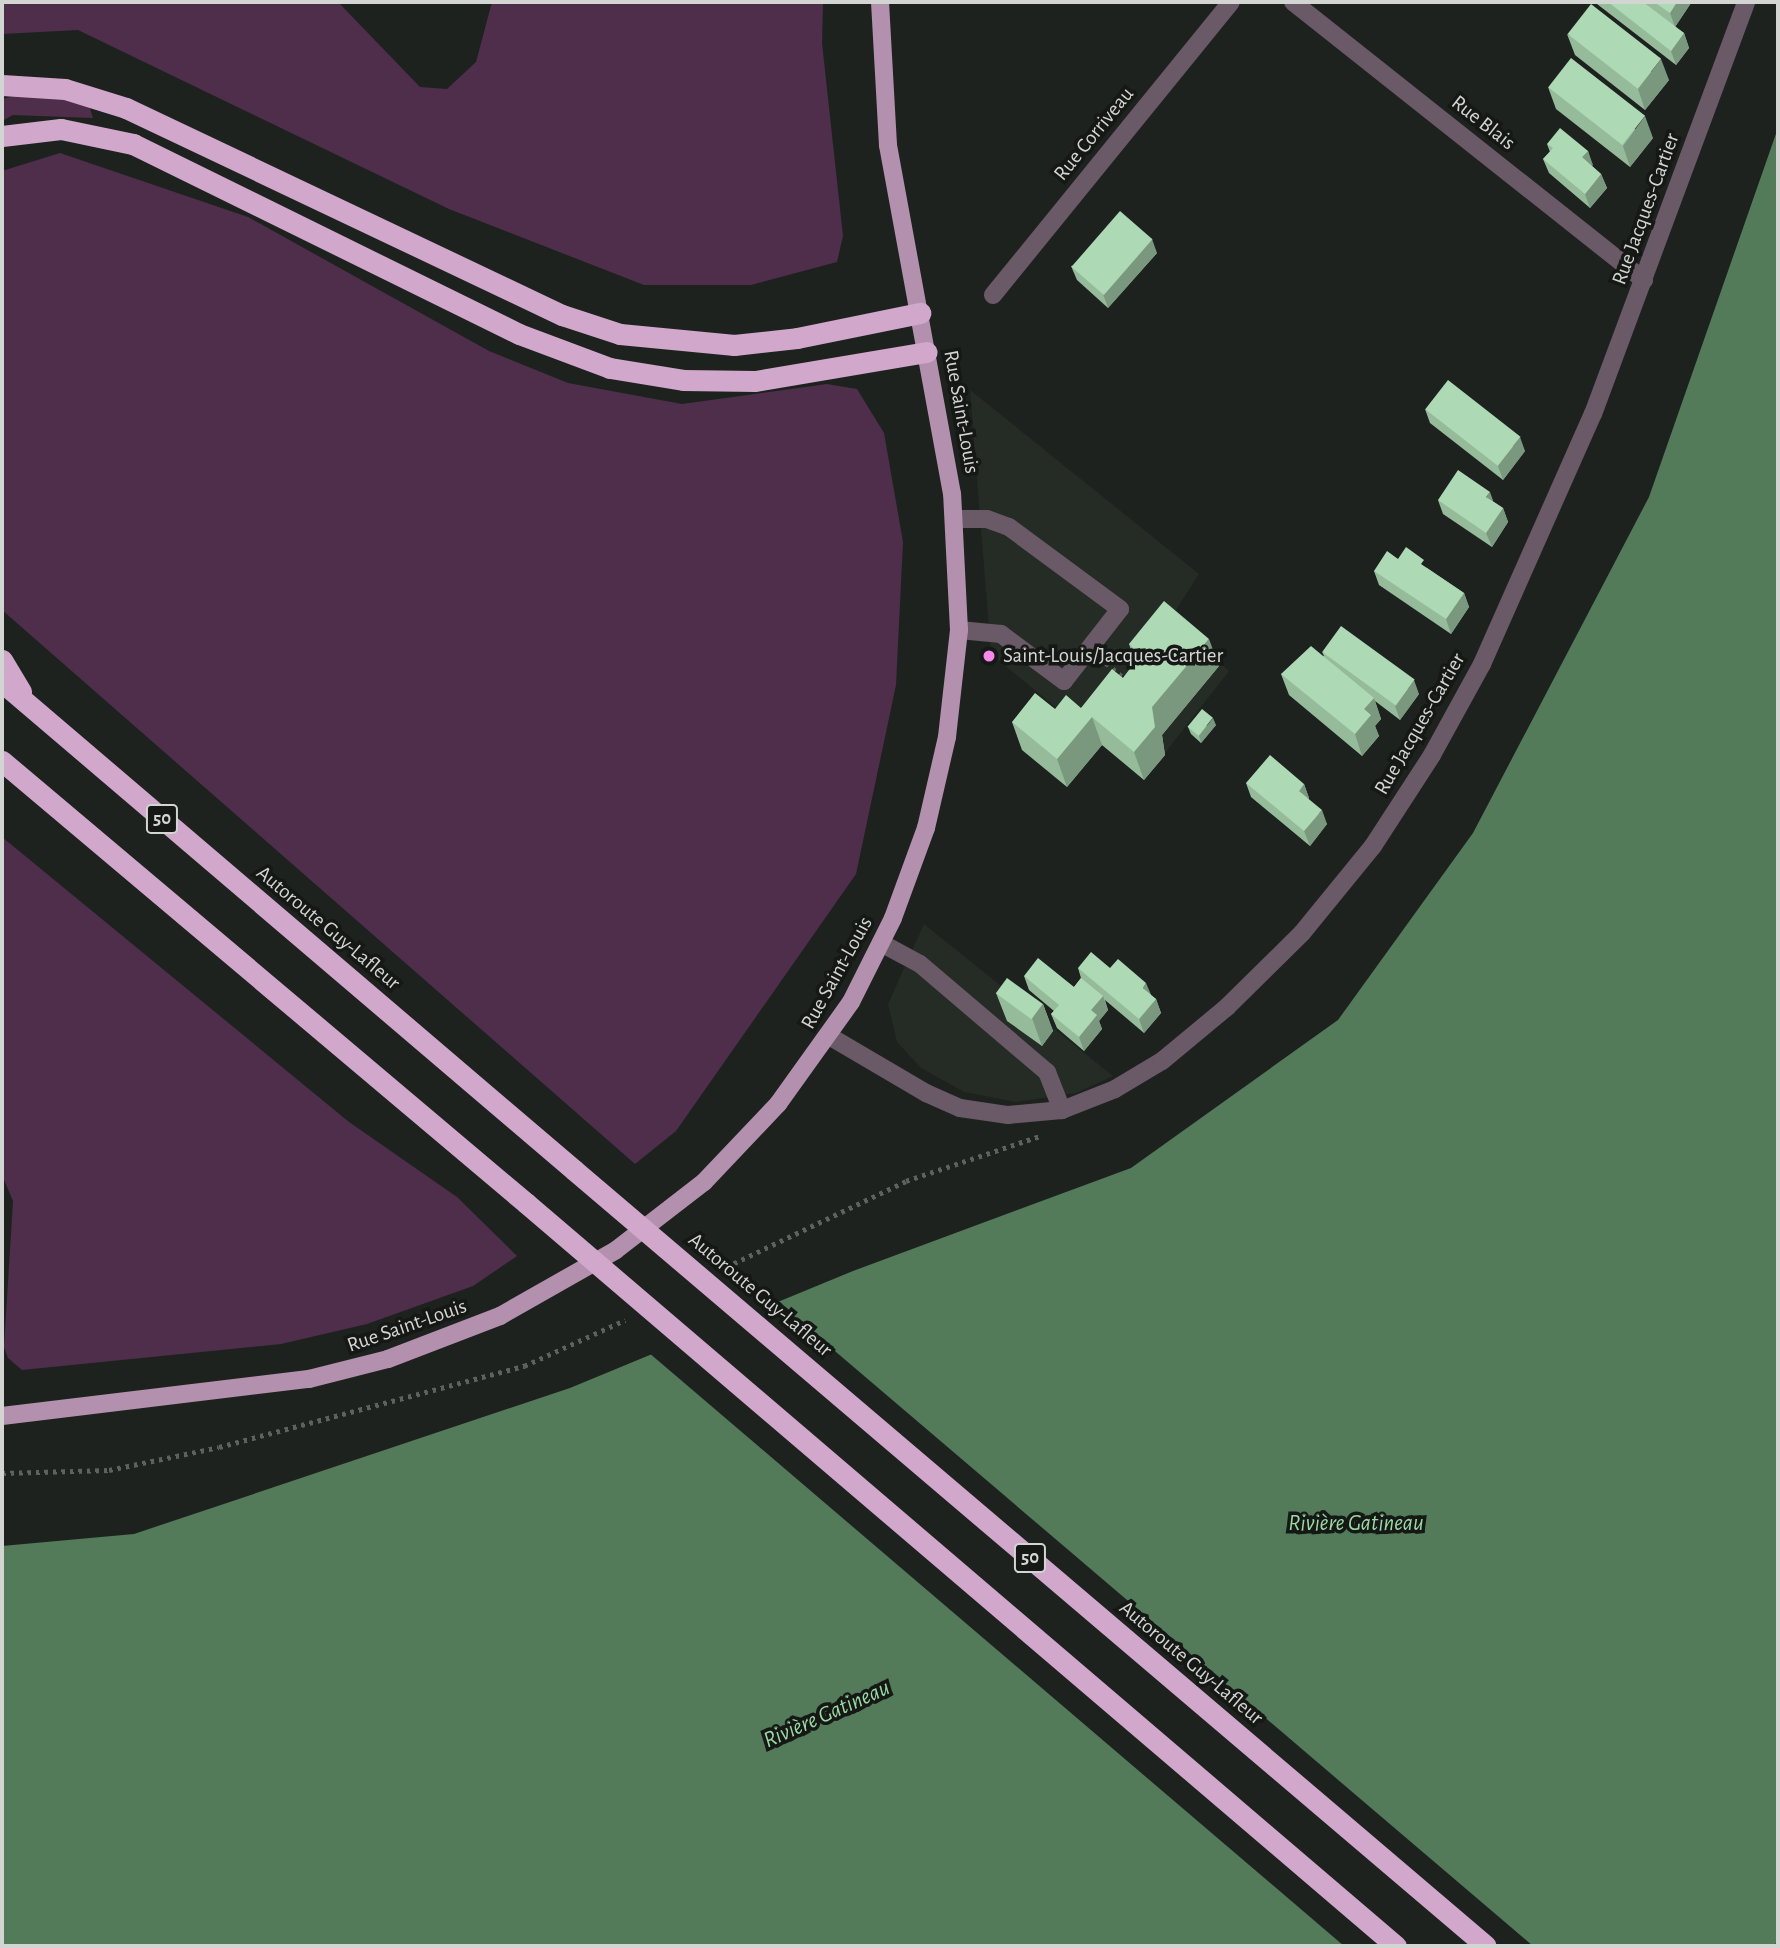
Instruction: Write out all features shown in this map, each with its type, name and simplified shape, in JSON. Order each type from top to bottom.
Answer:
[{"type":"highway","points":[[2,85],[65,89],[126,108],[562,315],[620,334],[734,345],[797,338],[920,313]]},
{"type":"highway","points":[[2,136],[61,129],[103,134],[133,144],[519,334],[610,368],[683,380],[755,381],[927,352]]},
{"type":"highway","points":[[2,660],[30,706]]},
{"type":"highway","name":"Autoroute Guy-Lafleur","points":[[2,681],[1486,1946]]},
{"type":"highway","points":[[2,761],[526,1203],[1396,1946]]},
{"type":"main road","name":"Rue Saint-Louis","points":[[3,1412],[309,1380],[388,1359],[500,1316],[579,1274],[677,1205],[756,1129],[829,1035],[881,943],[916,859],[933,800],[952,707],[959,630],[955,519],[888,145],[880,2]]},
{"type":"street","name":"Rue Corriveau","points":[[993,295],[1231,2]]},
{"type":"street","name":"Rue Blais","points":[[1293,2],[1644,280]]},
{"type":"street","name":"Rue Jacques-Cartier","points":[[829,1035],[926,1093],[960,1108],[1008,1115],[1062,1110],[1145,1072],[1227,1007],[1302,933],[1373,846],[1432,755],[1482,664],[1593,414],[1746,2]]},
{"type":"street","points":[[955,519],[987,519],[1009,527],[1120,609],[1064,681],[1001,634],[959,630]]},
{"type":"street","points":[[881,943],[920,964],[1048,1072],[1062,1110]]},
{"type":"path","points":[[1088,649],[1136,687]]},
{"type":"path","points":[[714,1273],[894,1185],[1047,1133]]},
{"type":"path","points":[[2,1473],[88,1473],[207,1450],[524,1366],[634,1315]]},
{"type":"shaded area","points":[[2,2],[338,2],[420,87],[447,89],[476,62],[492,2],[823,2],[822,43],[843,236],[837,262],[751,285],[644,285],[449,209],[78,30],[2,34]]},
{"type":"shaded area","points":[[35,91],[89,105],[93,118],[13,115],[2,121],[2,99]]},
{"type":"shaded area","points":[[60,153],[248,217],[489,351],[568,383],[682,404],[827,384],[857,389],[884,433],[903,542],[896,685],[856,874],[676,1131],[635,1164],[2,610],[2,171]]},
{"type":"shaded area","points":[[970,390],[1199,574],[1170,619],[1229,671],[1144,780],[991,654]]},
{"type":"shaded area","points":[[2,837],[349,1122],[457,1197],[517,1256],[473,1286],[367,1324],[281,1344],[22,1370],[8,1358],[4,1347],[13,1201],[2,1175]]},
{"type":"shaded area","points":[[924,924],[1113,1076],[1076,1093],[1016,1102],[964,1092],[921,1068],[897,1042],[888,1004]]},
{"type":"water","name":"Rivière Gatineau","points":[[1778,128],[1778,1942],[1772,1946],[2,1946],[2,1546],[134,1534],[570,1388],[853,1271],[1131,1168],[1338,1020],[1473,833],[1649,497]]},
{"type":"pier","points":[[775,1300],[1533,1946],[1344,1946],[648,1352]]},
{"type":"building","points":[[1608,2],[1643,2],[1684,33],[1671,51]]},
{"type":"building","points":[[1654,2],[1677,2],[1670,13]]},
{"type":"building","points":[[1591,4],[1661,59],[1638,89],[1568,34]]},
{"type":"building","points":[[1571,58],[1645,116],[1622,145],[1548,87]]},
{"type":"building","points":[[1560,128],[1588,151],[1582,157],[1601,174],[1585,194],[1543,159],[1553,148],[1547,144]]},
{"type":"building","points":[[1120,211],[1152,239],[1104,295],[1071,267]]},
{"type":"building","points":[[1448,380],[1520,437],[1498,466],[1425,409]]},
{"type":"building","points":[[1458,470],[1490,492],[1486,497],[1503,508],[1486,533],[1438,500]]},
{"type":"building","points":[[1406,547],[1424,560],[1421,564],[1464,593],[1446,619],[1374,571],[1387,551],[1398,559]]},
{"type":"building","points":[[1164,601],[1209,639],[1152,707],[1155,727],[1134,752],[1092,717],[1057,759],[1012,722],[1035,693],[1055,709],[1066,695],[1081,708],[1112,669],[1123,678],[1141,655],[1129,644]]},
{"type":"building","points":[[1341,626],[1415,679],[1396,705],[1322,652]]},
{"type":"building","points":[[1311,646],[1374,698],[1364,709],[1371,715],[1355,734],[1281,674]]},
{"type":"building","points":[[1202,709],[1213,718],[1198,736],[1188,727]]},
{"type":"building","points":[[1270,755],[1304,784],[1299,791],[1322,810],[1304,831],[1246,783]]},
{"type":"building","points":[[1091,952],[1110,968],[1118,959],[1146,983],[1143,988],[1156,999],[1139,1019],[1078,968]]},
{"type":"building","points":[[1038,958],[1074,987],[1081,978],[1103,996],[1091,1010],[1097,1015],[1079,1037],[1051,1014],[1059,1005],[1024,976]]},
{"type":"building","points":[[1007,978],[1043,1004],[1031,1019],[996,993]]},
{"type":"place","name":"Saint-Louis/Jacques-Cartier","points":[[989,656]]}]
